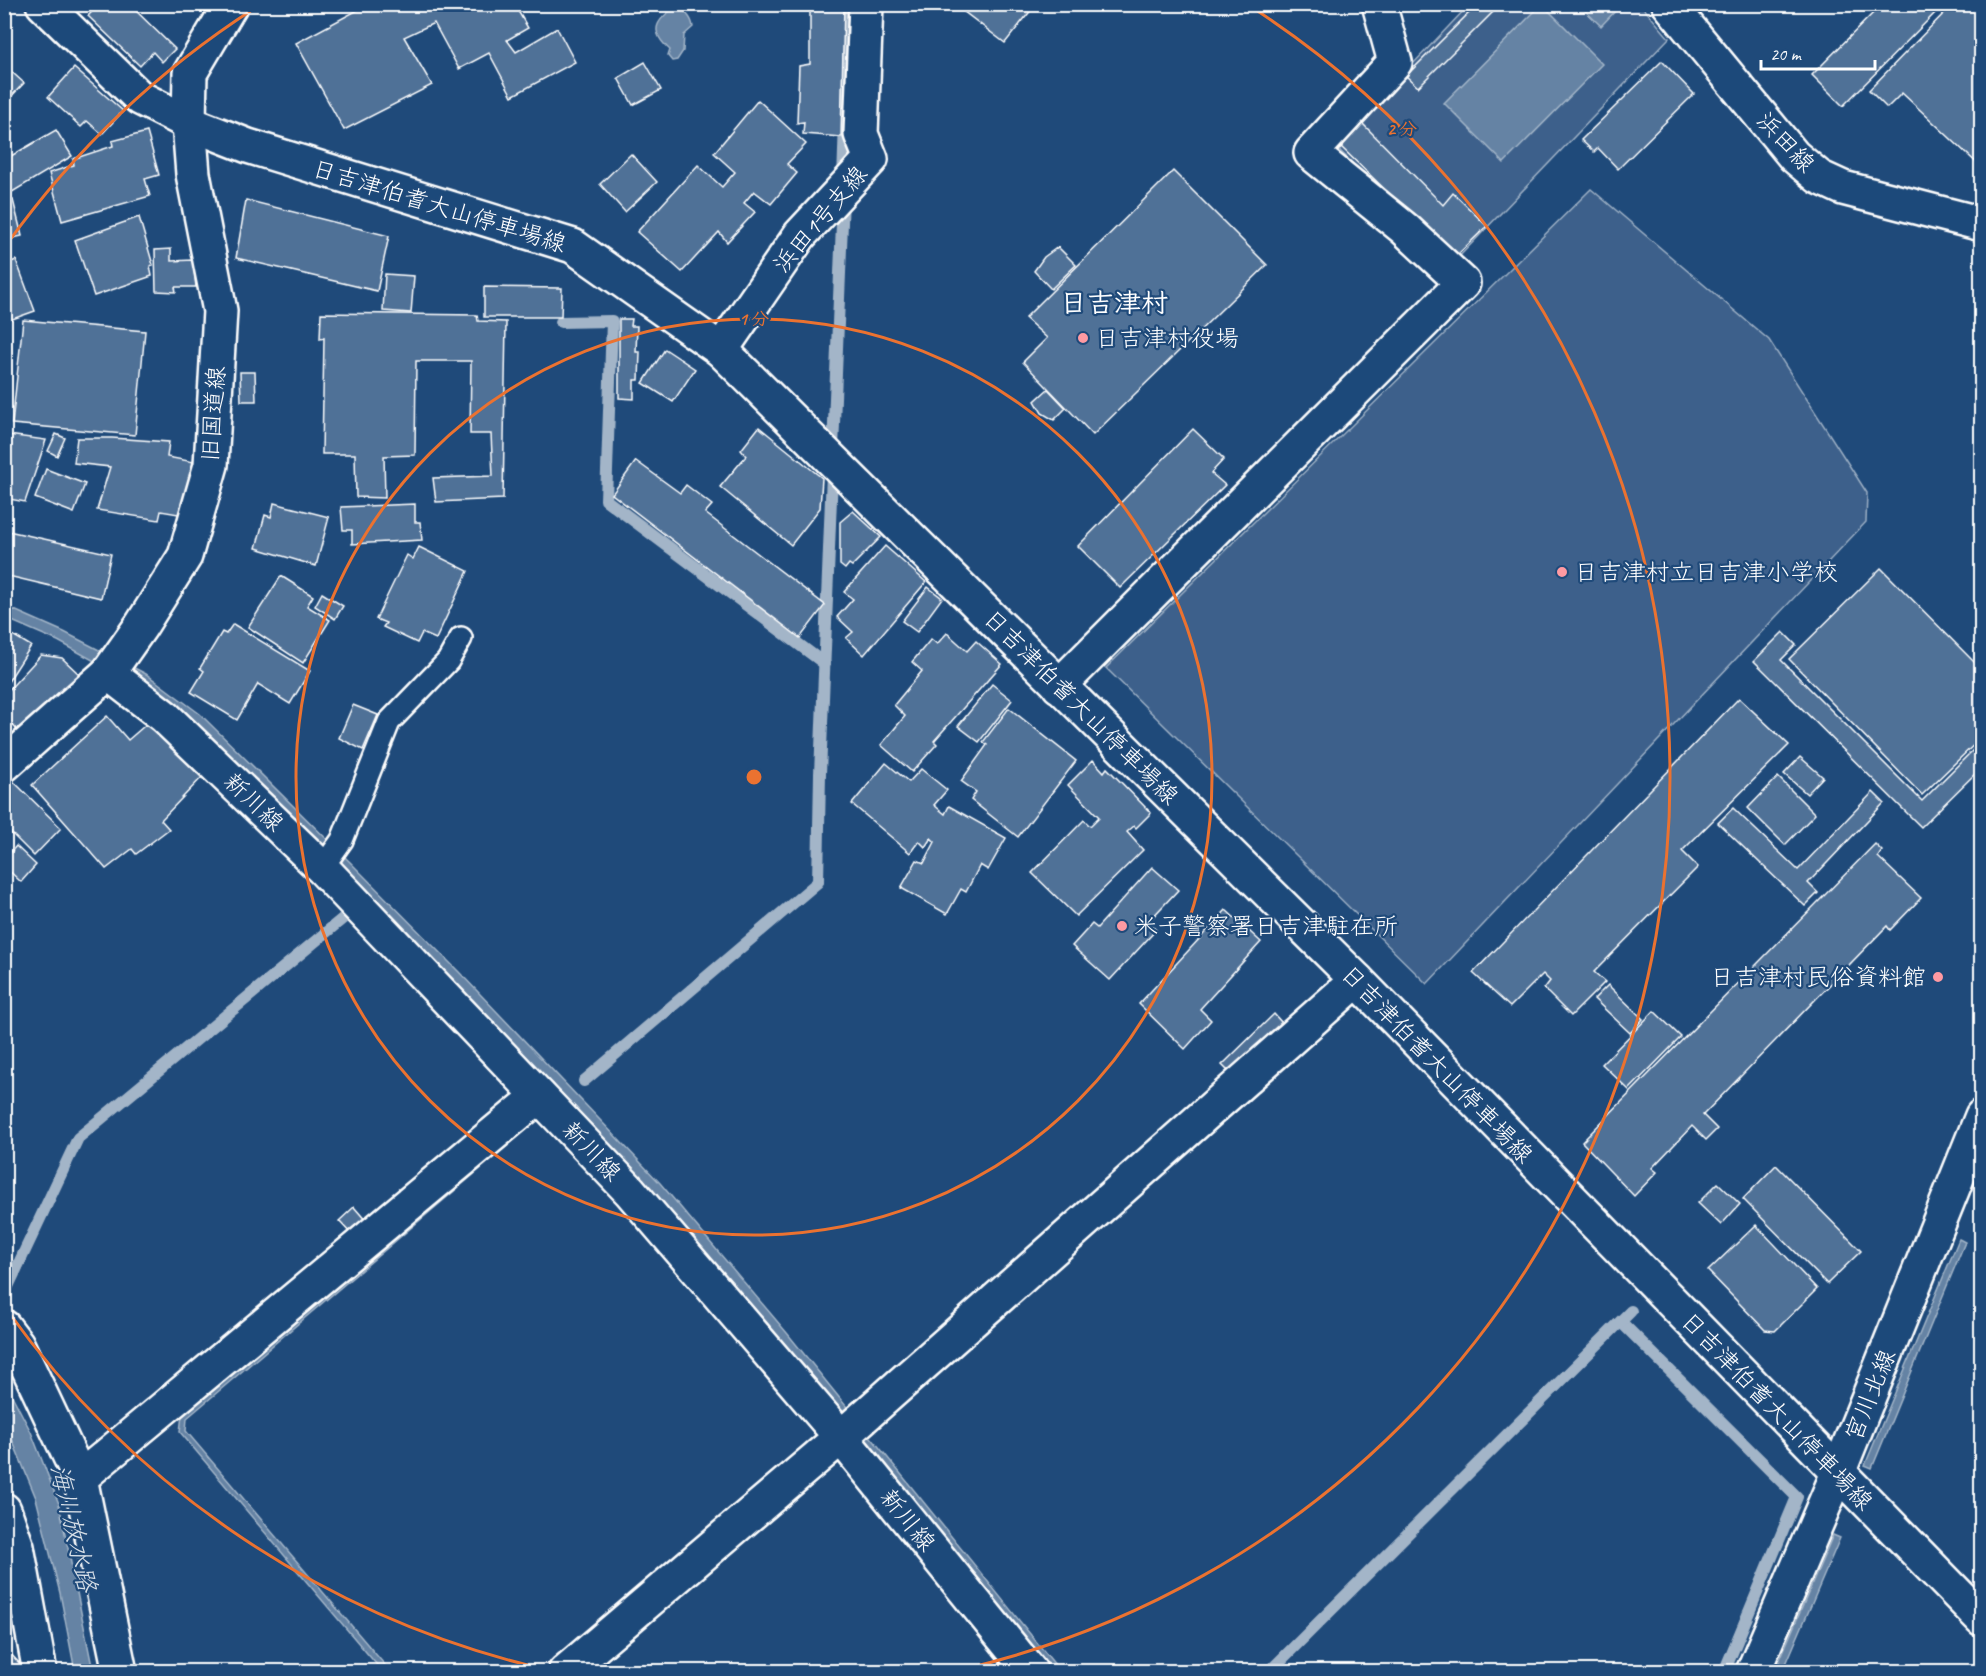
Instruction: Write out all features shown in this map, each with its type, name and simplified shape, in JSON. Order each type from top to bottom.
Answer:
[{"type":"street","name":"日吉津伯耆大山停車場線","points":[[43,4],[140,98],[189,123],[248,146],[573,246],[721,350],[1357,981],[1982,1618]]},
{"type":"street","name":"旧国道線","points":[[4,765],[108,673],[185,556],[211,465],[220,311],[193,174],[189,123],[190,73],[231,4]]},
{"type":"street","name":"浜田1号支線","points":[[721,350],[800,235],[871,159],[861,134],[866,4]]},
{"type":"street","points":[[1059,686],[1463,283],[1405,229],[1311,153],[1395,62],[1379,4]]},
{"type":"street","name":"浜田線","points":[[1669,4],[1794,156],[1819,177],[1843,188],[1982,224]]},
{"type":"street","name":"新川線","points":[[108,673],[165,717],[322,868],[630,1191],[841,1437],[1031,1671]]},
{"type":"street","points":[[565,1671],[841,1437],[1357,981]]},
{"type":"street","points":[[80,1478],[539,1096]]},
{"type":"street","name":"宮川北線","points":[[1753,1671],[1838,1473],[1982,1116]]},
{"type":"street","points":[[4,1327],[17,1344],[80,1478],[120,1671]]},
{"type":"street","points":[[4,1510],[17,1547],[40,1671]]},
{"type":"lane","points":[[322,868],[342,840],[389,722],[448,661],[461,638]]},
{"type":"shaded area","points":[[1542,4],[1602,64],[1504,163],[1444,103]]},
{"type":"shaded area","points":[[1469,5],[1641,5],[1669,38],[1454,262],[1335,146]]},
{"type":"shaded area","points":[[1579,5],[1621,5],[1601,26]]},
{"type":"shaded area","points":[[675,7],[687,15],[693,27],[684,35],[683,51],[677,60],[672,61],[668,56],[670,50],[659,38],[657,27],[659,22]]},
{"type":"shaded area","points":[[1591,189],[1769,340],[1867,493],[1866,522],[1427,984],[1106,668]]},
{"type":"shaded area","points":[[5,606],[64,632],[146,674],[200,714],[459,972],[660,1183],[787,1333],[1060,1671],[1046,1671],[649,1187],[449,980],[144,688],[58,641],[5,618]]},
{"type":"shaded area","points":[[527,1121],[532,1125],[187,1418],[186,1431],[390,1671],[382,1671],[180,1432],[182,1415]]},
{"type":"shaded area","points":[[1959,1239],[1965,1242],[1872,1468],[1865,1465]]},
{"type":"shaded area","points":[[4,1380],[31,1432],[59,1504],[93,1671],[75,1671],[60,1593],[36,1498],[5,1422]]},
{"type":"shaded area","points":[[1833,1535],[1840,1538],[1783,1671],[1775,1671]]},
{"type":"building","points":[[99,4],[129,4],[175,49],[162,62],[153,52],[140,66],[88,16]]},
{"type":"building","points":[[369,4],[514,4],[528,28],[507,40],[516,52],[557,28],[575,62],[512,96],[489,53],[459,69],[434,23],[404,37],[432,85],[344,130],[296,43]]},
{"type":"building","points":[[810,4],[844,4],[841,137],[803,134],[804,122],[797,123],[799,66],[810,64]]},
{"type":"building","points":[[968,4],[1036,4],[1005,43],[963,11]]},
{"type":"building","points":[[1478,4],[1501,4],[1418,87],[1406,76]]},
{"type":"building","points":[[1882,4],[1944,4],[1843,106],[1812,75]]},
{"type":"building","points":[[1953,4],[1982,4],[1982,168],[1902,93],[1887,108],[1869,90]]},
{"type":"building","points":[[1662,61],[1694,94],[1618,169],[1598,148],[1594,152],[1581,140]]},
{"type":"building","points":[[645,62],[661,90],[633,105],[618,78]]},
{"type":"building","points":[[4,65],[24,83],[4,104]]},
{"type":"building","points":[[74,68],[123,111],[102,134],[87,121],[81,127],[48,97]]},
{"type":"building","points":[[758,100],[806,144],[787,164],[797,173],[771,204],[754,191],[744,203],[755,212],[727,242],[719,232],[682,272],[637,232],[698,165],[722,187],[735,172],[714,153]]},
{"type":"building","points":[[1362,123],[1443,205],[1453,193],[1487,226],[1455,257],[1340,146]]},
{"type":"building","points":[[56,130],[72,156],[4,197],[4,160]]},
{"type":"building","points":[[147,132],[159,175],[145,179],[150,196],[62,221],[49,173],[74,165],[73,159],[113,146],[112,141]]},
{"type":"building","points":[[631,154],[657,182],[625,212],[600,184]]},
{"type":"building","points":[[1173,171],[1267,265],[1093,435],[1023,362],[1047,338],[1025,318]]},
{"type":"building","points":[[13,200],[22,236],[4,240],[4,202]]},
{"type":"building","points":[[246,200],[389,236],[377,291],[236,258]]},
{"type":"building","points":[[139,217],[153,265],[150,266],[152,276],[94,296],[75,240]]},
{"type":"building","points":[[1058,247],[1076,265],[1051,289],[1034,271],[1044,257]]},
{"type":"building","points":[[171,249],[171,261],[193,260],[196,287],[175,287],[176,292],[156,291],[155,250]]},
{"type":"building","points":[[16,260],[35,311],[4,322],[4,265]]},
{"type":"building","points":[[385,274],[414,276],[411,313],[383,311]]},
{"type":"building","points":[[484,287],[562,288],[561,317],[484,317]]},
{"type":"building","points":[[321,313],[477,315],[478,321],[506,322],[503,499],[436,502],[433,478],[493,476],[491,434],[470,434],[471,361],[416,361],[415,455],[384,456],[385,498],[356,497],[355,454],[322,454],[324,338],[320,339]]},
{"type":"building","points":[[619,319],[632,319],[631,326],[637,326],[636,352],[640,352],[639,380],[634,380],[634,399],[619,398]]},
{"type":"building","points":[[23,320],[145,331],[135,435],[12,424]]},
{"type":"building","points":[[665,349],[695,369],[673,402],[643,383]]},
{"type":"building","points":[[240,372],[255,372],[256,401],[241,401]]},
{"type":"building","points":[[1048,389],[1066,408],[1054,420],[1042,413],[1035,401]]},
{"type":"building","points":[[759,427],[822,478],[820,508],[791,545],[720,487],[746,456],[741,450]]},
{"type":"building","points":[[1193,429],[1224,459],[1211,473],[1225,485],[1120,588],[1078,546]]},
{"type":"building","points":[[56,434],[65,438],[57,456],[48,451]]},
{"type":"building","points":[[8,435],[46,440],[25,502],[4,498],[4,441]]},
{"type":"building","points":[[77,438],[169,442],[167,457],[194,462],[184,515],[161,511],[159,520],[97,510],[110,467],[74,463]]},
{"type":"building","points":[[636,461],[680,493],[686,485],[712,505],[705,513],[825,605],[800,638],[612,494]]},
{"type":"building","points":[[46,469],[85,484],[74,513],[35,498]]},
{"type":"building","points":[[274,503],[329,517],[316,566],[256,548],[265,515],[271,517]]},
{"type":"building","points":[[415,504],[415,522],[420,522],[422,540],[352,544],[352,530],[343,530],[341,507]]},
{"type":"building","points":[[853,511],[881,537],[852,566],[849,564],[845,569],[840,565],[840,522]]},
{"type":"building","points":[[4,530],[111,554],[101,598],[4,575],[9,551],[4,550]]},
{"type":"building","points":[[885,546],[926,582],[864,655],[846,638],[853,632],[837,617],[853,599],[844,592]]},
{"type":"building","points":[[419,547],[468,571],[436,639],[422,633],[417,643],[383,627],[386,623],[376,619],[407,555],[413,559]]},
{"type":"building","points":[[1881,568],[1982,670],[1982,737],[1922,795],[1789,659]]},
{"type":"building","points":[[281,576],[313,596],[307,606],[330,620],[303,663],[248,627]]},
{"type":"building","points":[[928,587],[942,598],[917,632],[902,621]]},
{"type":"building","points":[[322,593],[343,606],[335,619],[315,606]]},
{"type":"building","points":[[233,624],[310,671],[290,704],[258,684],[237,720],[191,692],[204,671],[200,668],[222,632],[226,634]]},
{"type":"building","points":[[1783,632],[1796,645],[1781,660],[1922,801],[1982,741],[1982,767],[1921,827],[1754,661]]},
{"type":"building","points":[[947,633],[967,651],[976,641],[1002,664],[934,741],[937,744],[912,772],[881,745],[905,716],[894,705],[922,671],[912,662],[931,639],[937,644]]},
{"type":"building","points":[[11,634],[31,646],[4,688],[4,636],[7,638]]},
{"type":"building","points":[[41,655],[62,658],[80,675],[20,734],[4,714],[4,695]]},
{"type":"building","points":[[992,684],[1012,700],[979,742],[958,726]]},
{"type":"building","points":[[1739,698],[1789,745],[1682,851],[1698,867],[1594,972],[1605,982],[1571,1016],[1544,989],[1550,981],[1543,974],[1510,1007],[1473,973]]},
{"type":"building","points":[[353,705],[378,715],[363,750],[339,738]]},
{"type":"building","points":[[1009,708],[1076,761],[1018,837],[971,800],[976,792],[961,781],[987,745],[983,742]]},
{"type":"building","points":[[107,716],[128,740],[150,721],[205,774],[161,820],[169,829],[136,854],[132,849],[106,869],[32,785]]},
{"type":"building","points":[[1800,757],[1823,777],[1807,794],[1784,774]]},
{"type":"building","points":[[1093,760],[1104,772],[1107,768],[1151,813],[1136,828],[1134,826],[1127,832],[1143,850],[1076,916],[1032,873],[1084,820],[1090,826],[1099,817],[1068,785]]},
{"type":"building","points":[[886,763],[909,782],[921,769],[947,790],[934,805],[945,814],[949,806],[1006,838],[988,870],[980,865],[966,892],[961,889],[947,914],[901,888],[917,860],[924,863],[935,842],[931,838],[925,847],[919,841],[910,853],[852,804]]},
{"type":"building","points":[[1778,777],[1815,814],[1785,845],[1748,808]]},
{"type":"building","points":[[13,781],[61,828],[34,856],[4,826],[4,790]]},
{"type":"building","points":[[1873,792],[1884,803],[1808,883],[1818,893],[1805,906],[1718,823],[1733,808],[1798,870]]},
{"type":"building","points":[[1875,844],[1882,851],[1878,857],[1921,898],[1890,930],[1887,926],[1703,1115],[1717,1129],[1706,1140],[1692,1126],[1652,1168],[1657,1172],[1634,1196],[1582,1142]]},
{"type":"building","points":[[16,846],[36,865],[21,882],[4,866],[4,860]]},
{"type":"building","points":[[1152,867],[1178,890],[1148,922],[1156,930],[1110,980],[1072,946],[1092,924],[1097,928]]},
{"type":"building","points":[[1226,910],[1261,942],[1200,1009],[1211,1020],[1185,1049],[1139,1004]]},
{"type":"building","points":[[1608,985],[1643,1019],[1630,1033],[1594,999]]},
{"type":"building","points":[[1654,1011],[1681,1037],[1629,1090],[1602,1064]]},
{"type":"building","points":[[1274,1014],[1282,1023],[1231,1074],[1222,1065]]},
{"type":"building","points":[[1776,1165],[1861,1251],[1827,1284],[1743,1199]]},
{"type":"building","points":[[1718,1183],[1740,1204],[1721,1225],[1698,1203]]},
{"type":"building","points":[[354,1207],[367,1222],[352,1235],[339,1221]]},
{"type":"building","points":[[1756,1225],[1817,1289],[1775,1331],[1765,1330],[1708,1271]]},
{"type":"building","points":[[4,1647],[22,1666],[24,1672],[4,1672]]},
{"type":"waterway","points":[[843,180],[849,4]]},
{"type":"waterway","points":[[584,1081],[818,882],[820,774],[843,198]]},
{"type":"waterway","points":[[561,322],[612,321],[606,500],[825,664]]},
{"type":"waterway","points":[[4,1295],[78,1138],[347,915]]},
{"type":"waterway","points":[[1269,1672],[1631,1311]]},
{"type":"waterway","points":[[1621,1322],[1797,1497],[1724,1672]]},
{"type":"place","name":"日吉津村役場","points":[[1083,338]]},
{"type":"place","name":"日吉津村立日吉津小学校","points":[[1562,572]]},
{"type":"place","name":"米子警察署日吉津駐在所","points":[[1122,926]]},
{"type":"place","name":"日吉津村民俗資料館","points":[[1938,977]]},
{"type":"district","name":"日吉津村","points":[[1114,303]]},
{"type":"water label","name":"海川放水路","points":[[74,1528]]}]
